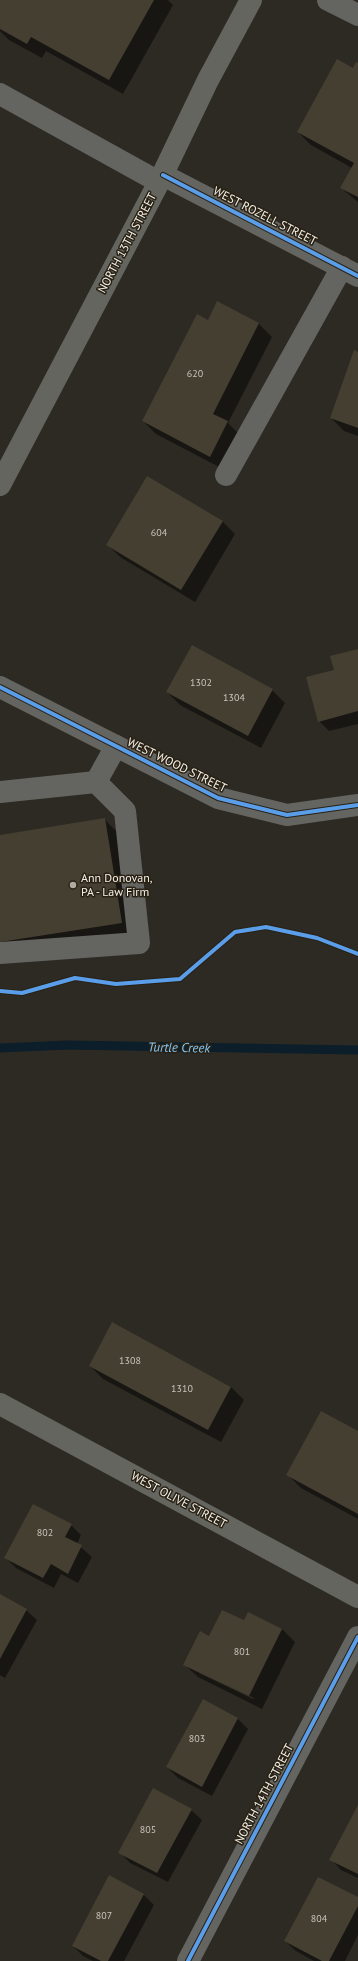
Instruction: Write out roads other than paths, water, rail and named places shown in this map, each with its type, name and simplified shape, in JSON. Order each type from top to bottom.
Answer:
[{"type":"main road","name":"NORTH 13TH STREET","points":[[0,485],[161,178],[208,80],[251,0]]},
{"type":"main road","name":"WEST OLIVE STREET","points":[[0,1404],[358,1597]]},
{"type":"street","points":[[328,0],[358,14]]},
{"type":"street","name":"WEST ROZELL STREET","points":[[0,94],[161,178],[350,271]]},
{"type":"street","points":[[226,475],[350,271]]},
{"type":"street","name":"WEST WOOD STREET","points":[[0,687],[218,798],[287,815],[358,805]]},
{"type":"street","points":[[96,782],[116,746]]},
{"type":"street","points":[[0,792],[96,782]]},
{"type":"street","points":[[0,953],[139,943],[125,811],[96,782]]},
{"type":"street","name":"NORTH 14TH STREET","points":[[188,1961],[358,1637]]},
{"type":"waterway","name":"Turtle Creek","points":[[0,1048],[67,1045],[358,1050]]},
{"type":"place","name":"Ann Donovan, PA - Law Firm","points":[[73,885]]}]
